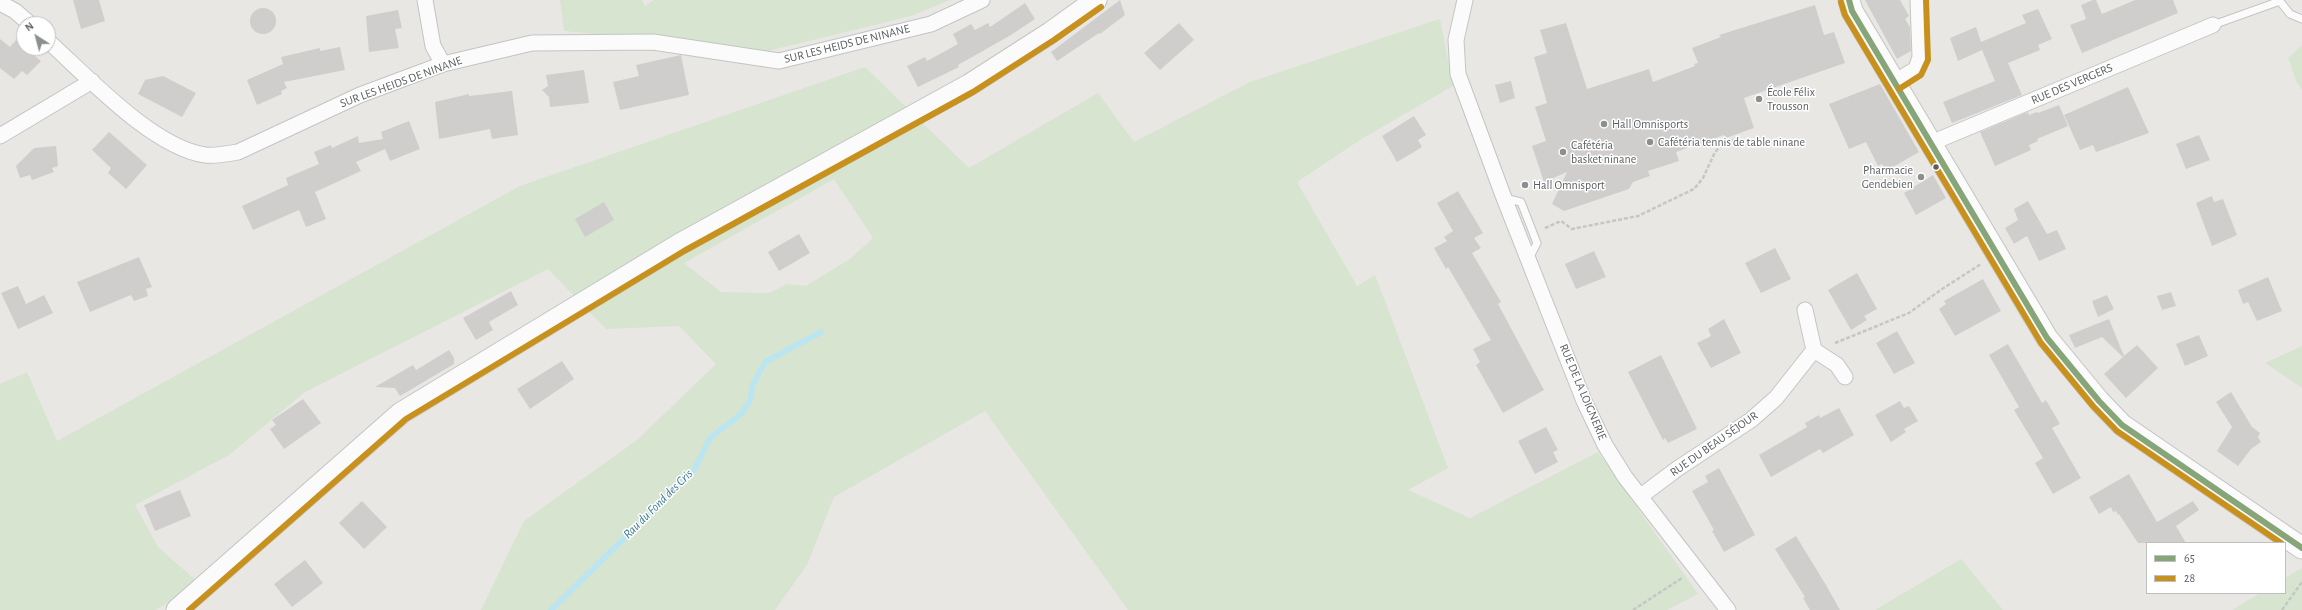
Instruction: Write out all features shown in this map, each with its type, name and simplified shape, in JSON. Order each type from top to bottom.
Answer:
[{"type":"street","points":[[425,0],[433,46],[443,64]]},
{"type":"street","name":"SUR LES HEIDS DE NINANE","points":[[56,47],[92,81],[152,132],[172,144],[206,155],[238,152],[360,95],[443,64],[487,52],[539,42],[653,42],[779,61],[931,24],[982,0]]},
{"type":"street","points":[[177,610],[401,413],[680,244],[969,85],[1050,33],[1096,0]]},
{"type":"street","name":"RUE DE LA LOIGNERIE","points":[[1465,0],[1456,40],[1458,74],[1504,198],[1584,401],[1605,445],[1625,477],[1728,610]]},
{"type":"street","points":[[1849,0],[1852,11],[2047,338],[2098,401],[2122,425],[2302,548]]},
{"type":"street","points":[[1895,82],[1916,69],[1920,57],[1918,0]]},
{"type":"street","points":[[0,3],[21,16]]},
{"type":"street","name":"RUE DES VERGERS","points":[[1931,143],[2213,25]]},
{"type":"street","points":[[0,136],[92,81]]},
{"type":"street","points":[[1805,310],[1814,350],[1836,365],[1845,376]]},
{"type":"street","name":"RUE DU BEAU SÉJOUR","points":[[1641,496],[1677,469],[1751,420],[1776,398],[1814,350]]},
{"type":"lane","points":[[2213,25],[2280,0],[2290,14],[2302,19]]},
{"type":"lane","points":[[1504,198],[1521,202],[1537,243],[1529,259]]},
{"type":"path","points":[[1533,232],[1561,221],[1572,228],[1638,216],[1694,189],[1703,178],[1716,152],[1722,145],[1735,139]]},
{"type":"path","points":[[1814,350],[1909,313],[1942,288],[1997,254]]},
{"type":"path","points":[[1633,610],[1696,568]]},
{"type":"path","points":[[2282,610],[2302,582]]},
{"type":"green space","points":[[560,0],[642,0],[645,6],[654,0],[950,0],[911,16],[768,51],[564,31]]},
{"type":"green space","points":[[1440,19],[1453,86],[1363,138],[1297,182],[1357,286],[1375,275],[1448,468],[1408,490],[1470,518],[1598,452],[1698,594],[1667,610],[1128,610],[985,411],[834,497],[807,565],[775,610],[481,610],[524,521],[637,440],[716,364],[679,326],[606,329],[548,269],[305,392],[229,455],[135,505],[158,547],[199,583],[156,610],[0,610],[0,384],[27,372],[57,441],[520,186],[865,67],[969,168],[1098,93],[1134,142],[1250,82]],"holes":[[[834,179],[873,238],[850,259],[806,286],[787,284],[769,293],[721,292],[684,263]]]},
{"type":"green space","points":[[2302,45],[2302,90],[2297,83],[2288,58]]},
{"type":"green space","points":[[2302,346],[2302,388],[2265,363]]},
{"type":"green space","points":[[1961,559],[2003,610],[1875,610]]},
{"type":"green space","points":[[2302,568],[2302,610],[2232,610],[2258,594],[2286,594],[2286,577]]},
{"type":"building","points":[[73,0],[99,0],[105,21],[81,29]]},
{"type":"building","points":[[1120,0],[1125,15],[1100,34],[1099,33],[1057,61],[1051,52]]},
{"type":"building","points":[[1865,0],[1900,0],[1909,16],[1905,19],[1910,27],[1911,51],[1897,59]]},
{"type":"building","points":[[2096,0],[2102,14],[2135,0],[2173,0],[2178,13],[2082,53],[2070,25],[2086,19],[2081,5]]},
{"type":"building","points":[[1025,3],[1035,19],[1011,35],[958,65],[959,67],[918,87],[907,66],[925,57],[927,61],[958,44],[953,34],[971,24],[975,30],[988,23],[990,27]]},
{"type":"building","points":[[1815,5],[1824,35],[1834,32],[1845,63],[1744,98],[1754,128],[1726,138],[1724,135],[1676,152],[1679,161],[1648,171],[1650,176],[1633,182],[1629,189],[1564,211],[1552,204],[1567,172],[1544,182],[1532,146],[1546,141],[1535,107],[1547,103],[1534,57],[1547,53],[1540,30],[1566,23],[1587,89],[1649,69],[1653,82],[1695,66],[1694,64],[1698,63],[1692,48],[1721,37],[1719,35]]},
{"type":"building","points":[[263,8],[272,12],[276,21],[272,30],[263,34],[254,30],[250,21],[254,12]]},
{"type":"building","points":[[2038,9],[2052,39],[2038,45],[2040,50],[2008,63],[2022,95],[1952,123],[1943,102],[1995,81],[1982,50],[1958,61],[1950,38],[1976,27],[1981,42],[2026,23],[2022,15]]},
{"type":"building","points":[[398,10],[402,28],[395,29],[399,48],[369,52],[366,16]]},
{"type":"building","points":[[1179,23],[1194,40],[1160,70],[1144,53]]},
{"type":"building","points":[[0,39],[10,47],[16,40],[16,56],[35,56],[41,61],[27,75],[22,71],[14,79],[0,68]]},
{"type":"building","points":[[340,47],[345,70],[284,82],[287,88],[281,91],[282,94],[257,105],[247,80],[283,64],[281,57],[320,48],[320,51]]},
{"type":"building","points":[[681,55],[689,95],[620,110],[613,82],[639,76],[636,65]]},
{"type":"building","points":[[584,70],[589,103],[550,107],[549,97],[542,90],[548,86],[546,75]]},
{"type":"building","points":[[163,76],[196,93],[182,117],[138,94],[145,80]]},
{"type":"building","points":[[1511,81],[1515,98],[1500,103],[1495,85]]},
{"type":"building","points":[[1880,84],[1919,152],[1886,171],[1882,164],[1878,166],[1866,142],[1849,149],[1829,104]]},
{"type":"building","points":[[2128,87],[2149,133],[2096,152],[2093,145],[2080,150],[2064,115]]},
{"type":"building","points":[[512,91],[518,135],[492,139],[490,129],[439,139],[435,102],[469,94],[469,96]]},
{"type":"building","points":[[2059,105],[2068,126],[2037,139],[2038,141],[2029,145],[2031,150],[1995,166],[1980,132],[2028,112],[2029,115],[2038,113]]},
{"type":"building","points":[[1414,116],[1426,135],[1418,140],[1422,147],[1397,162],[1382,136]]},
{"type":"building","points":[[409,121],[420,149],[390,161],[385,149],[356,162],[361,171],[315,192],[326,219],[306,227],[299,210],[253,230],[242,206],[288,185],[286,178],[319,164],[314,152],[331,145],[332,148],[358,136],[359,143],[383,139],[381,132]]},
{"type":"building","points":[[109,132],[147,165],[126,189],[108,173],[111,168],[92,150]]},
{"type":"building","points":[[2199,135],[2210,160],[2186,169],[2176,144]]},
{"type":"building","points":[[56,146],[58,166],[52,168],[54,172],[32,180],[30,175],[20,178],[16,166],[34,148]]},
{"type":"building","points":[[1933,175],[1946,198],[1916,215],[1904,193]]},
{"type":"building","points":[[1458,191],[1483,233],[1474,238],[1481,248],[1472,253],[1501,302],[1498,304],[1544,390],[1503,413],[1476,365],[1480,362],[1473,349],[1491,340],[1448,267],[1446,269],[1434,248],[1447,241],[1444,237],[1453,231],[1437,203]]},
{"type":"building","points":[[2212,196],[2214,202],[2223,199],[2237,235],[2212,246],[2196,203]]},
{"type":"building","points":[[2028,201],[2047,234],[2057,230],[2066,249],[2039,261],[2027,236],[2014,244],[2005,228],[2018,220],[2014,209]]},
{"type":"building","points":[[604,202],[614,220],[585,237],[575,219]]},
{"type":"building","points":[[799,234],[810,253],[779,271],[768,252]]},
{"type":"building","points":[[1775,248],[1791,279],[1761,293],[1745,263]]},
{"type":"building","points":[[1594,251],[1606,277],[1576,289],[1565,264]]},
{"type":"building","points":[[139,257],[152,287],[146,289],[148,296],[134,301],[131,295],[90,312],[77,282]]},
{"type":"building","points":[[1857,273],[1877,309],[1864,316],[1867,320],[1851,330],[1828,290]]},
{"type":"building","points":[[2268,277],[2282,311],[2257,321],[2248,302],[2243,304],[2238,290]]},
{"type":"building","points":[[1983,279],[2001,311],[1955,336],[1939,309],[1946,304],[1944,301]]},
{"type":"building","points":[[18,286],[26,304],[44,295],[53,313],[18,329],[1,293]]},
{"type":"building","points":[[511,291],[518,305],[489,322],[493,330],[476,340],[463,318]]},
{"type":"building","points":[[2171,292],[2176,306],[2162,310],[2157,296]]},
{"type":"building","points":[[2107,295],[2114,309],[2098,317],[2092,301]]},
{"type":"building","points":[[1724,319],[1741,353],[1711,368],[1697,343],[1711,336],[1708,329]]},
{"type":"building","points":[[2109,319],[2124,356],[2137,345],[2158,368],[2126,398],[2104,374],[2123,357],[2102,337],[2075,348],[2069,335]]},
{"type":"building","points":[[1897,331],[1915,363],[1894,374],[1876,343]]},
{"type":"building","points":[[2199,335],[2208,356],[2185,366],[2176,344]]},
{"type":"building","points":[[2008,344],[2042,403],[2046,400],[2060,424],[2052,428],[2081,478],[2053,494],[2035,463],[2043,458],[2014,410],[2019,407],[1989,355]]},
{"type":"building","points":[[449,350],[454,358],[454,364],[400,396],[395,388],[375,387],[413,365],[416,370]]},
{"type":"building","points":[[1661,355],[1697,429],[1668,443],[1665,438],[1663,440],[1628,372]]},
{"type":"building","points":[[562,361],[574,379],[530,409],[517,389]]},
{"type":"building","points":[[2231,392],[2252,427],[2260,433],[2258,437],[2261,442],[2251,449],[2238,466],[2217,451],[2232,427],[2216,402]]},
{"type":"building","points":[[303,399],[321,423],[284,449],[270,429],[276,425],[272,420]]},
{"type":"building","points":[[1900,401],[1904,408],[1909,406],[1918,421],[1904,429],[1906,432],[1891,442],[1875,415]]},
{"type":"building","points":[[1839,408],[1854,435],[1823,453],[1820,449],[1771,477],[1759,455],[1807,427],[1805,423],[1819,415],[1820,418]]},
{"type":"building","points":[[1546,427],[1558,450],[1553,452],[1558,462],[1535,474],[1518,441]]},
{"type":"building","points":[[1719,468],[1755,535],[1724,552],[1712,531],[1714,530],[1692,491],[1708,482],[1705,476]]},
{"type":"building","points":[[2129,474],[2157,522],[2193,501],[2199,510],[2176,526],[2185,542],[2138,543],[2116,511],[2113,512],[2111,507],[2099,514],[2089,497]]},
{"type":"building","points":[[180,490],[191,516],[155,531],[144,505]]},
{"type":"building","points":[[362,501],[387,527],[364,549],[339,523]]},
{"type":"building","points":[[1796,536],[1840,610],[1810,610],[1803,598],[1805,597],[1775,549]]},
{"type":"building","points":[[305,560],[323,583],[292,607],[274,584]]},
{"type":"waterway","name":"Rau du Fond des Cris","points":[[551,610],[694,470],[710,438],[741,414],[751,399],[752,386],[765,362],[821,332]]},
{"type":"transit line","name":"65","points":[[1849,0],[1852,11],[2047,338],[2099,401],[2122,425],[2302,548]]},
{"type":"transit line","name":"28","points":[[1899,89],[1921,75],[1928,60],[1926,0]]},
{"type":"transit line","name":"28","points":[[1841,2],[1845,15],[2041,343],[2093,406],[2117,431],[2280,542]]},
{"type":"transit line","name":"28","points":[[189,610],[406,419],[684,251],[973,92],[1054,40],[1101,7]]},
{"type":"place","name":"École Félix Trousson","points":[[1759,99]]},
{"type":"place","name":"Hall Omnisports","points":[[1604,124]]},
{"type":"place","name":"Cafétéria tennis de table ninane","points":[[1650,142]]},
{"type":"place","name":"Cafétéria basket ninane","points":[[1563,152]]},
{"type":"place","name":"Pharmacie Gendebien","points":[[1921,177]]},
{"type":"place","name":"Hall Omnisport","points":[[1525,185]]}]
